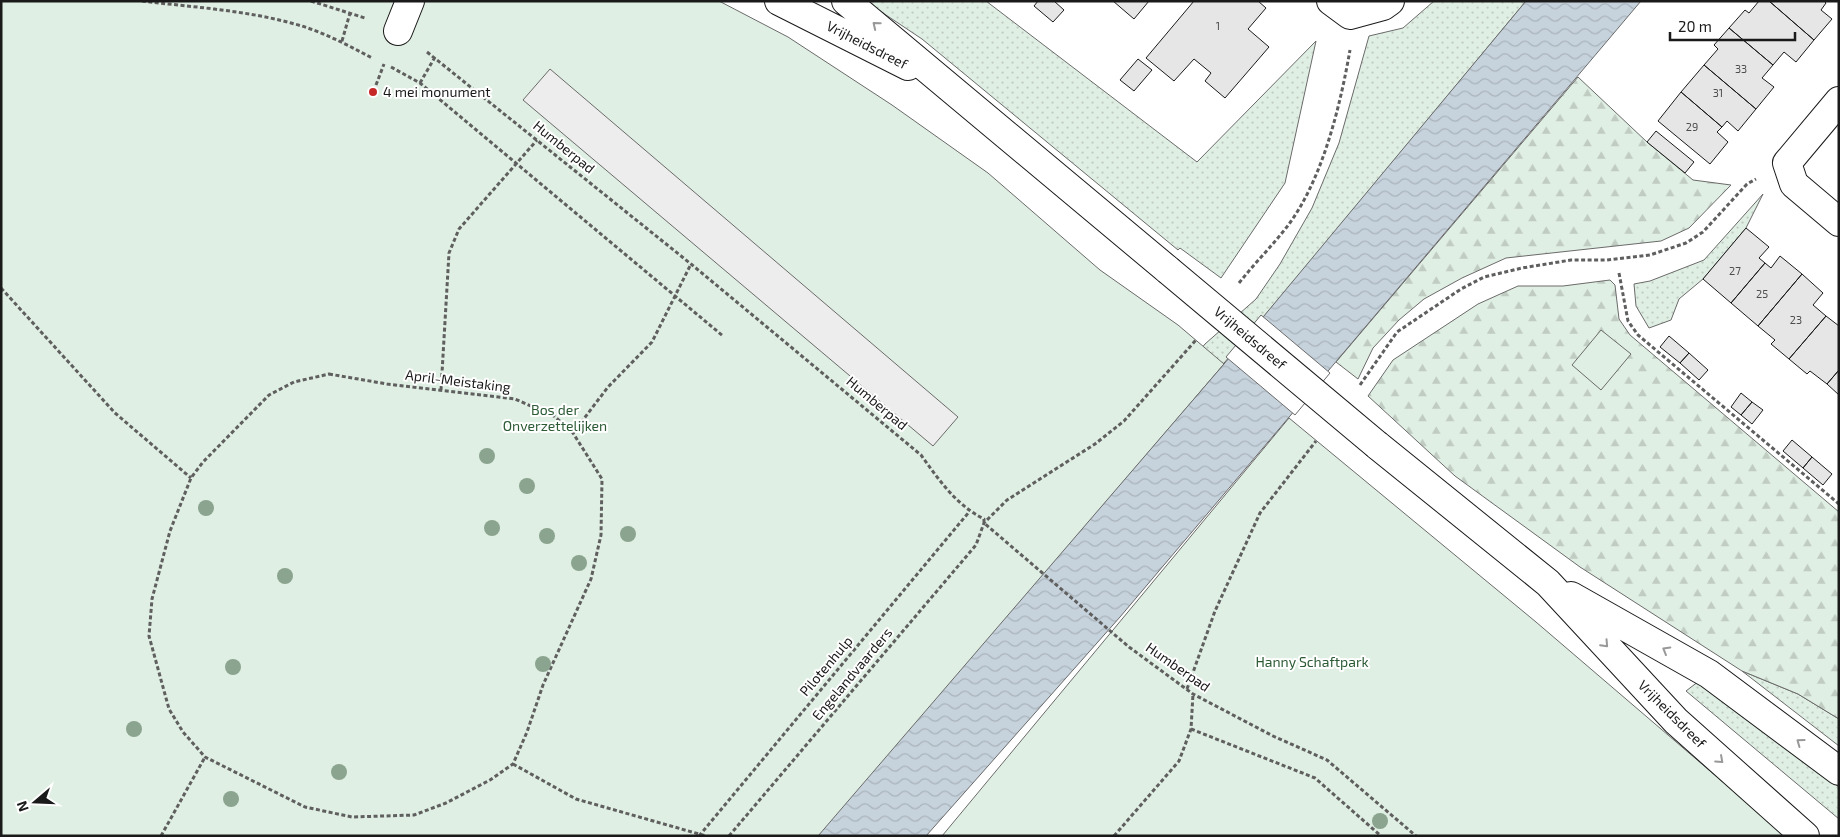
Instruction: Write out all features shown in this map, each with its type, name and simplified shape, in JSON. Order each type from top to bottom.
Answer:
[{"type":"main road","points":[[398,32],[410,1]]},
{"type":"main road","name":"Vrijheidsdreef","points":[[780,1],[954,89]]},
{"type":"main road","name":"Vrijheidsdreef","points":[[846,1],[954,89],[1377,445],[1548,583],[1676,721],[1805,836]]},
{"type":"main road","points":[[1341,8],[1383,6],[1390,1]]},
{"type":"main road","points":[[1839,101],[1787,163],[1794,184],[1839,222]]},
{"type":"main road","name":"Vrijheidsdreef","points":[[1548,583],[1709,674],[1839,770]]},
{"type":"path","points":[[142,1],[218,10],[290,23],[342,41],[420,83],[517,162],[723,336]]},
{"type":"path","name":"Humberpad","points":[[310,1],[350,13],[398,32],[435,58],[691,264],[921,455],[945,489],[969,512],[984,519],[984,523],[1021,556],[1129,647],[1193,694],[1272,736],[1327,760],[1416,836]]},
{"type":"path","points":[[342,41],[350,13]]},
{"type":"path","points":[[420,83],[435,58]]},
{"type":"path","points":[[376,85],[384,64]]},
{"type":"path","points":[[441,390],[449,254],[459,229],[537,140]]},
{"type":"path","points":[[1356,390],[1398,332],[1461,289],[1484,277],[1522,268],[1571,260],[1607,260],[1650,255],[1686,243],[1704,232],[1747,184],[1787,163]]},
{"type":"path","points":[[573,433],[608,387],[652,342],[691,264]]},
{"type":"path","points":[[1619,273],[1628,321],[1638,335],[1839,504]]},
{"type":"path","points":[[1,288],[115,413],[191,478]]},
{"type":"path","name":"April-Meistaking","points":[[329,374],[515,399],[554,416],[573,433],[602,480],[602,535],[591,579],[543,685],[527,732],[513,764],[490,780],[446,804],[414,815],[352,816],[304,807],[205,757],[182,732],[169,710],[149,636],[152,600],[170,531],[191,478],[203,462],[247,415],[269,395],[294,382],[329,374]]},
{"type":"path","points":[[1187,689],[1215,611],[1260,513],[1318,439]]},
{"type":"path","name":"Pilotenhulp","points":[[700,835],[969,512]]},
{"type":"path","name":"Engelandvaarders","points":[[729,836],[976,546],[984,523]]},
{"type":"path","points":[[1114,836],[1179,760],[1191,729],[1193,694]]},
{"type":"path","points":[[1191,729],[1316,778],[1380,836]]},
{"type":"path","points":[[161,836],[205,757]]},
{"type":"path","points":[[513,764],[576,799],[706,836]]},
{"type":"green space","name":"Bos der Onverzettelijken","points":[[1,1],[719,1],[788,37],[892,105],[988,173],[1100,270],[1178,325],[1224,364],[820,836],[1,836]]},
{"type":"green space","points":[[865,1],[986,1],[1197,162],[1316,41],[1285,183],[1221,278],[1180,248],[1178,250],[922,39]]},
{"type":"green space","points":[[1434,1],[1526,1],[1289,287],[1054,562],[1153,408],[1205,344],[1256,299],[1280,264],[1312,208],[1339,143],[1369,36],[1403,28]]},
{"type":"green space","points":[[1578,77],[1647,142],[1693,180],[1731,185],[1689,228],[1661,241],[1506,258],[1462,278],[1424,299],[1399,320],[1373,348],[1358,379],[1336,362]]},
{"type":"green space","points":[[1763,194],[1746,228],[1703,279],[1679,299],[1671,320],[1649,328],[1636,306],[1634,284],[1650,281],[1704,260]]},
{"type":"green space","points":[[1610,280],[1615,285],[1619,319],[1630,335],[1839,512],[1839,719],[1798,694],[1742,671],[1580,567],[1455,476],[1368,396],[1393,360],[1478,304],[1518,286],[1563,286]]},
{"type":"green space","points":[[1601,330],[1631,354],[1601,390],[1572,365]]},
{"type":"green space","name":"Hanny Schaftpark","points":[[1289,418],[1536,622],[1786,836],[942,836]]},
{"type":"green space","points":[[1742,671],[1798,694],[1839,719],[1839,746]]},
{"type":"green space","points":[[1699,681],[1839,787],[1839,819],[1686,691]]},
{"type":"shaded area","points":[[550,69],[958,417],[933,446],[523,100]]},
{"type":"water","points":[[1526,1],[1641,1],[1120,617],[926,836],[818,836],[1224,364]]},
{"type":"pier","points":[[1261,315],[1330,373],[1295,415],[1226,357]]},
{"type":"building","points":[[1038,1],[1054,1],[1064,10],[1053,22],[1034,6]]},
{"type":"building","points":[[1113,1],[1149,1],[1134,19]]},
{"type":"building","points":[[1194,1],[1258,1],[1266,8],[1248,29],[1269,47],[1225,98],[1205,81],[1211,73],[1194,59],[1174,81],[1146,58]]},
{"type":"building","points":[[1759,1],[1769,1],[1814,40],[1796,62],[1784,52],[1773,65],[1729,28],[1745,10],[1749,13]]},
{"type":"building","points":[[1769,1],[1824,1],[1826,3],[1821,10],[1832,19],[1814,40]]},
{"type":"building","points":[[1729,28],[1773,65],[1762,78],[1774,87],[1756,109],[1704,65],[1718,49],[1714,45]]},
{"type":"building","points":[[1138,59],[1152,70],[1134,91],[1120,80]]},
{"type":"building","points":[[1704,65],[1756,109],[1738,131],[1727,121],[1722,127],[1681,92]]},
{"type":"building","points":[[1681,92],[1722,127],[1717,132],[1728,142],[1710,164],[1658,121]]},
{"type":"building","points":[[1656,131],[1694,162],[1685,173],[1647,142]]},
{"type":"building","points":[[1746,228],[1769,247],[1759,258],[1765,263],[1731,303],[1703,279]]},
{"type":"building","points":[[1780,256],[1802,274],[1758,326],[1731,303],[1765,263],[1771,268]]},
{"type":"building","points":[[1802,274],[1823,293],[1813,305],[1826,316],[1789,359],[1771,344],[1775,340],[1758,326]]},
{"type":"building","points":[[1826,316],[1839,326],[1839,370],[1827,384],[1810,371],[1807,374],[1789,359]]},
{"type":"building","points":[[1669,336],[1689,353],[1680,363],[1660,347]]},
{"type":"building","points":[[1689,353],[1708,370],[1699,380],[1680,363]]},
{"type":"building","points":[[1839,370],[1839,395],[1827,384]]},
{"type":"building","points":[[1741,393],[1752,402],[1741,415],[1731,407]]},
{"type":"building","points":[[1752,402],[1763,410],[1752,424],[1741,415]]},
{"type":"building","points":[[1792,440],[1812,457],[1803,468],[1783,451]]},
{"type":"building","points":[[1812,457],[1832,474],[1823,485],[1803,468]]},
{"type":"place","name":"4 mei monument","points":[[373,92]]}]
